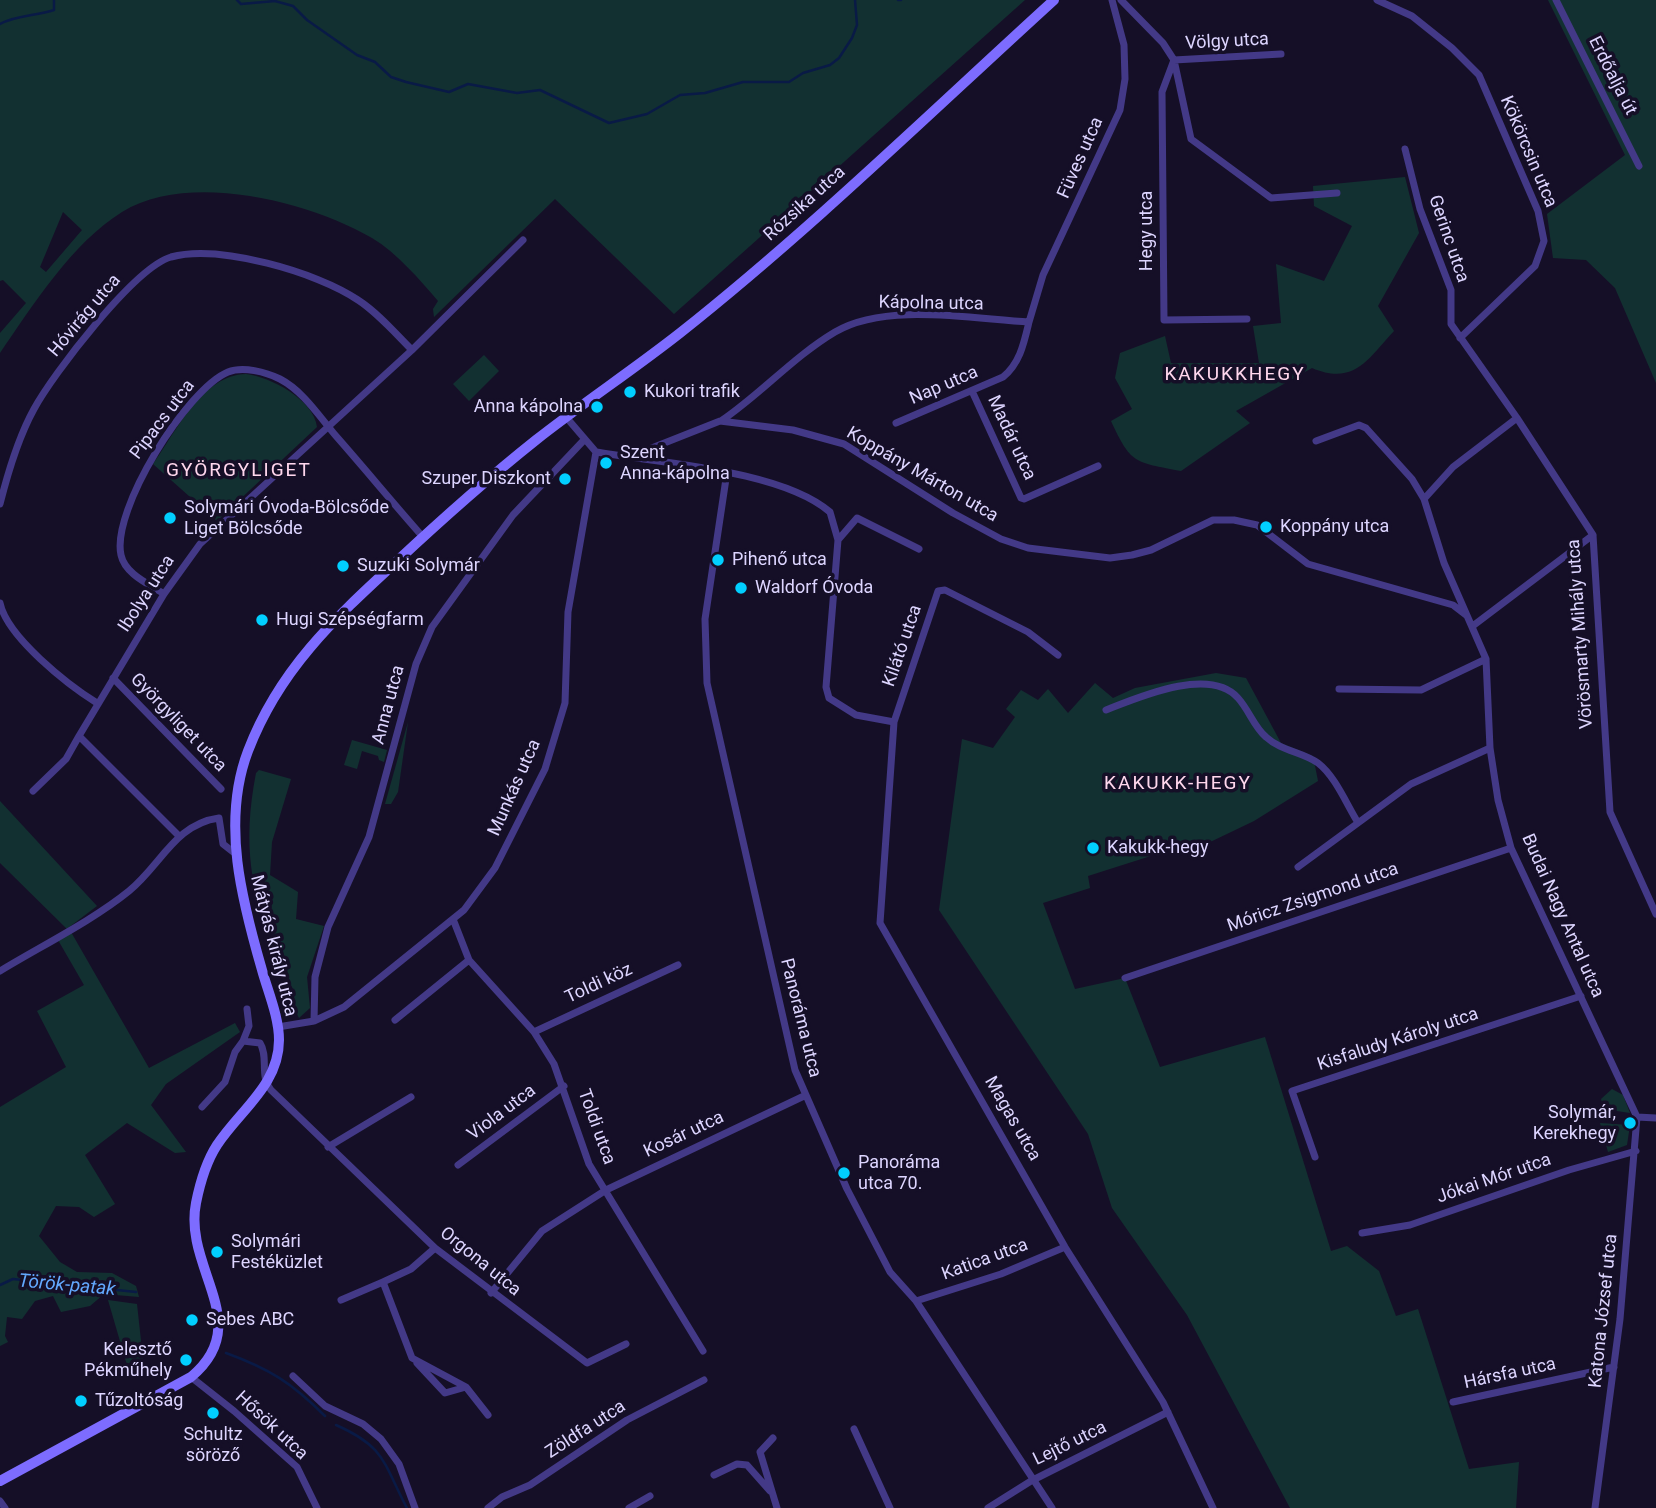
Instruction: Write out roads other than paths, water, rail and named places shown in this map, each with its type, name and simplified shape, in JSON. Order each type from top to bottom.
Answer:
[{"type":"main road","name":"Rózsika utca","points":[[566,417],[676,336],[736,286],[1054,0]]},
{"type":"main road","name":"Mátyás király utca","points":[[0,1481],[49,1451],[191,1377],[213,1353],[220,1329],[218,1313],[194,1234],[200,1185],[216,1147],[267,1085],[278,1055],[278,1027],[245,913],[237,855],[237,806],[244,765],[266,712],[292,668],[322,631],[493,475],[566,417]]},
{"type":"street","name":"Füves utca","points":[[1029,323],[1043,275],[1090,179],[1092,165],[1120,110],[1125,79],[1124,45],[1112,0]]},
{"type":"street","name":"Völgy utca","points":[[1121,0],[1163,43],[1174,60],[1191,139],[1272,198],[1337,193]]},
{"type":"street","name":"Kökörcsin utca","points":[[1377,0],[1412,16],[1452,48],[1479,75],[1538,211],[1544,242],[1535,266],[1461,338]]},
{"type":"street","name":"Erdőalja út","points":[[1556,0],[1639,166]]},
{"type":"street","name":"Völgy utca","points":[[1174,60],[1281,54]]},
{"type":"street","name":"Hegy utca","points":[[1174,60],[1162,92],[1164,320],[1247,319]]},
{"type":"street","name":"Gerinc utca","points":[[1405,149],[1420,209],[1451,290],[1451,324],[1461,338]]},
{"type":"street","name":"Ibolya utca","points":[[97,703],[164,594],[213,531],[412,351],[523,240]]},
{"type":"street","name":"Hóvirág utca","points":[[0,504],[14,455],[34,409],[58,372],[128,287],[147,270],[169,257],[226,253],[328,285],[358,299],[412,351]]},
{"type":"street","name":"Kápolna utca","points":[[720,421],[834,332],[866,319],[893,316],[1029,323]]},
{"type":"street","name":"Nap utca","points":[[896,423],[1003,377],[1015,365],[1023,348],[1029,323]]},
{"type":"street","name":"Vörösmarty Mihály utca","points":[[1461,338],[1593,535],[1610,812],[1656,914]]},
{"type":"street","name":"Pipacs utca","points":[[164,594],[137,577],[121,554],[125,511],[148,462],[218,377],[239,370],[270,375],[299,393],[327,426]]},
{"type":"street","name":"Madár utca","points":[[972,391],[1021,498],[1098,466]]},
{"type":"street","points":[[566,417],[596,452],[727,472],[787,489],[823,506],[832,516],[838,540],[826,687],[829,698],[856,715],[894,722]]},
{"type":"street","points":[[1424,499],[1453,467],[1517,418]]},
{"type":"street","name":"Koppány Márton utca","points":[[629,457],[720,421],[793,430],[844,444],[953,513],[1002,539],[1028,548],[1110,558],[1152,550],[1213,520],[1234,520],[1257,525],[1308,564],[1453,605],[1469,617]]},
{"type":"street","name":"Budai Nagy Antal utca","points":[[1316,442],[1359,425],[1366,428],[1412,480],[1424,499],[1444,563],[1474,625],[1486,659],[1490,748],[1511,848],[1637,1117]]},
{"type":"street","points":[[327,426],[423,537]]},
{"type":"street","name":"Anna utca","points":[[314,1021],[314,977],[319,956],[328,928],[369,836],[416,664],[432,627],[513,515],[584,440]]},
{"type":"street","name":"Munkás utca","points":[[278,1027],[314,1021],[344,1007],[453,919],[474,899],[495,868],[545,769],[565,703],[568,612],[596,452]]},
{"type":"street","name":"Panoráma utca","points":[[727,472],[705,619],[707,683],[795,1070],[804,1096],[890,1272],[916,1301],[1031,1481],[1052,1508]]},
{"type":"street","points":[[838,540],[857,518],[919,549]]},
{"type":"street","points":[[1474,625],[1593,535]]},
{"type":"street","name":"Kilátó utca","points":[[894,722],[939,591],[945,590],[1028,632],[1058,655]]},
{"type":"street","points":[[0,603],[23,639],[43,662],[72,688],[97,703],[66,759],[33,791]]},
{"type":"street","points":[[1339,689],[1421,690],[1486,659]]},
{"type":"street","name":"Györgyliget utca","points":[[113,678],[220,789]]},
{"type":"street","points":[[1106,710],[1162,690],[1220,685],[1237,697],[1264,736],[1316,761],[1326,770],[1357,821]]},
{"type":"street","name":"Magas utca","points":[[894,722],[880,923],[1065,1247],[1168,1412],[1213,1508]]},
{"type":"street","points":[[0,971],[130,890],[179,836],[79,736]]},
{"type":"street","points":[[1298,867],[1357,821],[1411,785],[1490,748]]},
{"type":"street","name":"Mátyás király utca","points":[[179,836],[195,823],[219,818],[223,844],[237,855]]},
{"type":"street","name":"Móricz Zsigmond utca","points":[[1125,978],[1511,848]]},
{"type":"street","name":"Toldi utca","points":[[453,919],[468,960],[534,1032],[564,1086],[589,1164],[703,1351]]},
{"type":"street","points":[[395,1020],[468,960]]},
{"type":"street","name":"Toldi köz","points":[[534,1032],[678,965]]},
{"type":"street","name":"Kisfaludy Károly utca","points":[[1315,1157],[1292,1091],[1581,996]]},
{"type":"street","points":[[202,1107],[225,1082],[235,1052],[249,1026],[247,1009]]},
{"type":"street","points":[[243,1041],[260,1043],[266,1053],[264,1063],[267,1085]]},
{"type":"street","name":"Orgona utca","points":[[267,1085],[435,1248],[587,1363],[626,1344]]},
{"type":"street","name":"Viola utca","points":[[458,1165],[564,1086]]},
{"type":"street","name":"Kosár utca","points":[[491,1293],[542,1231],[606,1190],[804,1096]]},
{"type":"street","points":[[328,1147],[411,1097]]},
{"type":"street","points":[[1637,1117],[1656,1118]]},
{"type":"street","name":"Katona József utca","points":[[1595,1508],[1614,1367],[1636,1151],[1637,1117]]},
{"type":"street","name":"Jókai Mór utca","points":[[1362,1233],[1410,1225],[1569,1170],[1636,1151]]},
{"type":"street","name":"Katica utca","points":[[916,1301],[1001,1274],[1065,1247]]},
{"type":"street","points":[[341,1300],[411,1269],[435,1248]]},
{"type":"street","points":[[383,1282],[412,1357],[445,1393],[466,1387]]},
{"type":"street","points":[[412,1357],[466,1387],[488,1415]]},
{"type":"street","name":"Hársfa utca","points":[[1453,1402],[1614,1367]]},
{"type":"street","points":[[293,1376],[325,1406],[363,1424],[381,1439],[399,1464],[415,1508]]},
{"type":"street","name":"Hősök utca","points":[[191,1377],[297,1467],[317,1508]]},
{"type":"street","name":"Zöldfa utca","points":[[488,1508],[502,1497],[530,1485],[627,1420],[704,1380]]},
{"type":"street","name":"Lejtő utca","points":[[988,1508],[1031,1481],[1168,1412]]},
{"type":"street","points":[[854,1429],[890,1508]]},
{"type":"street","points":[[773,1438],[760,1452],[777,1508]]},
{"type":"street","points":[[714,1475],[737,1464],[747,1465],[773,1494]]},
{"type":"street","points":[[629,1508],[650,1496]]},
{"type":"street","points":[[0,1502],[5,1508]]},
{"type":"waterway","points":[[0,24],[54,10],[54,0]]},
{"type":"waterway","points":[[237,0],[241,4],[275,1],[293,6],[307,20],[357,55],[375,62],[391,77],[406,82],[449,92],[468,84],[517,93],[540,90],[609,123],[647,114],[680,95],[705,93],[743,82],[789,82],[803,73],[830,65],[839,58],[852,38],[857,25],[855,0]]},
{"type":"waterway","name":"Török-patak","points":[[0,1285],[13,1279],[136,1292]]},
{"type":"waterway","name":"Török-patak","points":[[226,1353],[280,1378],[325,1416]]},
{"type":"waterway","name":"Török-patak","points":[[336,1425],[374,1449],[407,1508]]},
{"type":"place","name":"Kukori trafik","points":[[630,392]]},
{"type":"place","name":"Anna kápolna","points":[[597,407]]},
{"type":"place","name":"Szent Anna-kápolna","points":[[606,463]]},
{"type":"place","name":"Szuper Diszkont","points":[[565,479]]},
{"type":"place","name":"Solymári Óvoda-Bölcsőde Liget Bölcsőde","points":[[170,518]]},
{"type":"place","name":"Koppány utca","points":[[1266,527]]},
{"type":"place","name":"Pihenő utca","points":[[718,560]]},
{"type":"place","name":"Suzuki Solymár","points":[[343,566]]},
{"type":"place","name":"Waldorf Óvoda","points":[[741,588]]},
{"type":"place","name":"Hugi Szépségfarm","points":[[262,620]]},
{"type":"place","name":"Kakukk-hegy","points":[[1093,848]]},
{"type":"place","name":"Solymár, Kerekhegy","points":[[1630,1123]]},
{"type":"place","name":"Panoráma utca 70.","points":[[844,1173]]},
{"type":"place","name":"Solymári Festéküzlet","points":[[217,1252]]},
{"type":"place","name":"Sebes ABC","points":[[192,1320]]},
{"type":"place","name":"Kelesztő Pékműhely","points":[[186,1360]]},
{"type":"place","name":"Tűzoltóság","points":[[81,1401]]},
{"type":"place","name":"Schultz söröző","points":[[213,1413]]},
{"type":"district","name":"KAKUKKHEGY","points":[[1235,375]]},
{"type":"district","name":"GYÖRGYLIGET","points":[[239,471]]},
{"type":"district","name":"KAKUKK-HEGY","points":[[1178,784]]}]
